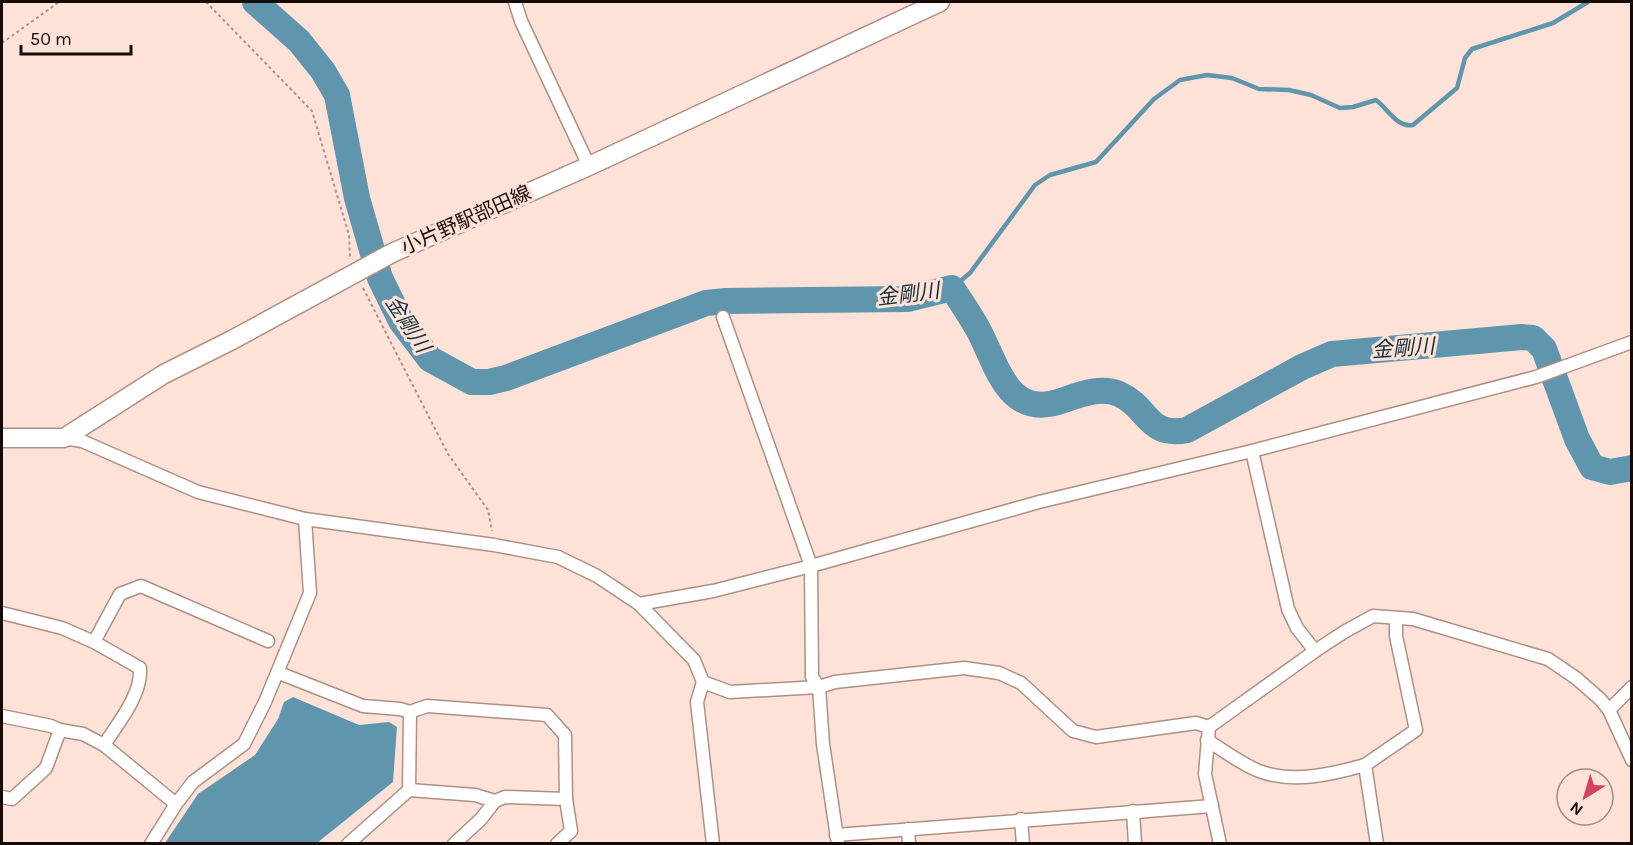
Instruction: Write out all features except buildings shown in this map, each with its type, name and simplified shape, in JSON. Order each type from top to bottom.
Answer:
[{"type":"main road","name":"小片野駅部田線","points":[[64,438],[164,374],[232,340],[392,253],[589,166],[940,2]]},
{"type":"main road","points":[[2,438],[64,438]]},
{"type":"street","points":[[515,2],[521,21],[589,166]]},
{"type":"street","points":[[723,317],[811,566],[812,677],[819,687],[823,744],[837,839],[908,829],[1021,819],[1212,806]]},
{"type":"street","points":[[639,604],[713,591],[1038,502],[1252,451],[1536,377],[1632,342]]},
{"type":"street","points":[[64,438],[82,441],[198,492],[305,519],[494,545],[558,557],[597,576],[639,604],[694,660],[703,682],[698,702],[713,843]]},
{"type":"street","points":[[1252,451],[1288,609],[1297,628],[1315,651]]},
{"type":"street","points":[[151,843],[193,782],[244,744],[279,673],[310,593],[305,519]]},
{"type":"street","points":[[94,642],[120,594],[141,586],[268,641]]},
{"type":"street","points":[[2,613],[62,628],[94,642],[140,668],[141,679],[128,707],[104,745]]},
{"type":"street","points":[[1220,843],[1205,774],[1209,727],[1315,651],[1373,616],[1413,619],[1548,659],[1576,678],[1600,699],[1609,710],[1632,760]]},
{"type":"street","points":[[1207,740],[1258,771],[1283,777],[1340,772],[1365,765],[1416,730],[1396,636],[1396,618]]},
{"type":"street","points":[[703,682],[730,692],[819,687],[835,682],[964,669],[999,673],[1021,683],[1073,731],[1096,737],[1196,723],[1209,727]]},
{"type":"street","points":[[279,673],[363,706],[410,712],[427,706],[547,715],[565,735],[566,799],[571,831],[557,843]]},
{"type":"street","points":[[1609,710],[1632,687]]},
{"type":"street","points":[[356,841],[409,790],[410,712]]},
{"type":"street","points":[[2,716],[83,734],[104,745],[176,804]]},
{"type":"street","points":[[2,797],[12,799],[46,768],[60,729]]},
{"type":"street","points":[[1365,765],[1377,843]]},
{"type":"street","points":[[409,790],[475,795],[495,801]]},
{"type":"street","points":[[454,843],[481,819],[495,801],[505,796],[566,799]]},
{"type":"street","points":[[1133,811],[1135,843]]},
{"type":"street","points":[[1021,819],[1023,843]]},
{"type":"street","points":[[908,829],[909,843]]},
{"type":"path","points":[[2,43],[59,2]]},
{"type":"path","points":[[206,2],[312,111],[349,235],[354,272],[448,454],[488,510],[494,545]]},
{"type":"water","points":[[293,697],[359,725],[389,722],[397,727],[393,782],[317,843],[165,843],[198,794],[255,755],[278,719],[284,702]]},
{"type":"waterway","name":"金剛川","points":[[255,2],[299,41],[323,71],[337,95],[357,198],[380,278],[401,321],[430,359],[472,382],[489,382],[506,378],[706,303],[907,299],[952,288],[979,331],[999,374],[1017,396],[1028,403],[1043,405],[1090,392],[1112,392],[1137,406],[1156,426],[1174,431],[1187,430],[1302,367],[1332,354],[1522,337],[1533,338],[1544,349],[1577,439],[1592,467],[1610,472],[1632,468]]},
{"type":"waterway","points":[[952,288],[970,273],[1035,185],[1050,175],[1096,162],[1154,99],[1180,80],[1207,75],[1232,78],[1259,89],[1289,90],[1311,95],[1340,108],[1353,107],[1376,100],[1397,121],[1413,125],[1457,88],[1465,58],[1472,49],[1553,23],[1588,2]]}]
